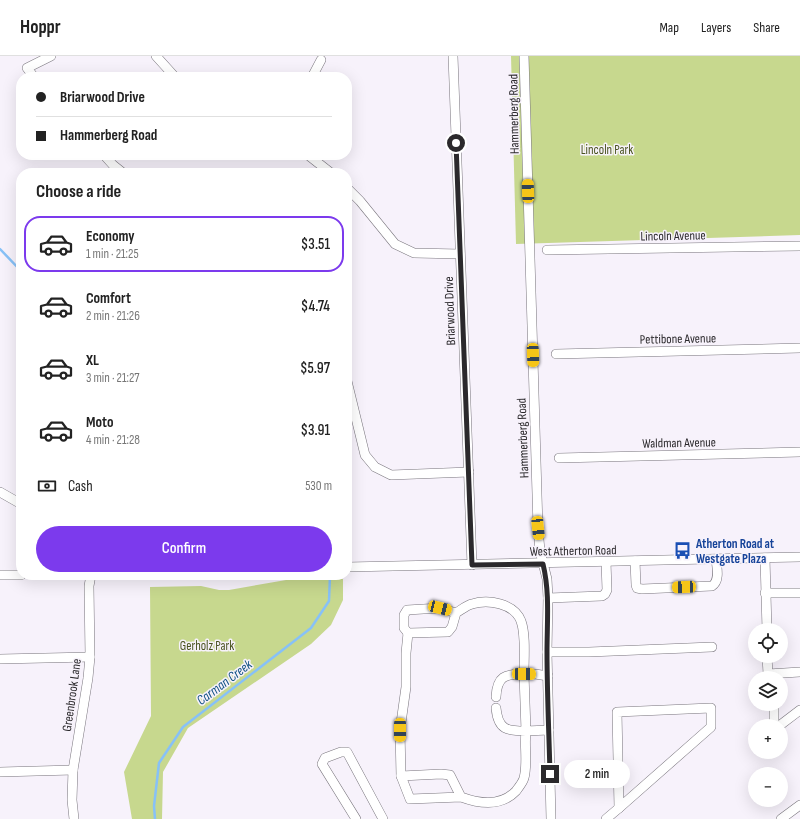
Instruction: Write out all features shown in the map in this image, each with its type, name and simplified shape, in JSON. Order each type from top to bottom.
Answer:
[{"type":"street","points":[[30,72],[27,68],[51,56]]},
{"type":"street","points":[[156,56],[170,72]]},
{"type":"street","name":"Briarwood Drive","points":[[453,56],[472,565]]},
{"type":"street","name":"Hammerberg Road","points":[[524,56],[538,528],[540,551],[547,579],[548,598],[547,652],[551,819]]},
{"type":"street","points":[[315,72],[321,60]]},
{"type":"street","points":[[108,160],[117,168]]},
{"type":"street","points":[[314,160],[325,168]]},
{"type":"street","points":[[352,193],[395,244],[414,253],[460,254]]},
{"type":"street","name":"Lincoln Avenue","points":[[547,250],[800,246]]},
{"type":"street","name":"Pettibone Avenue","points":[[556,354],[800,348]]},
{"type":"street","points":[[352,402],[365,455],[375,467],[391,475],[469,472]]},
{"type":"street","name":"Waldman Avenue","points":[[559,458],[800,452]]},
{"type":"street","points":[[0,492],[16,502]]},
{"type":"street","name":"West Atherton Road","points":[[352,567],[543,564],[800,557]]},
{"type":"street","points":[[765,558],[766,623]]},
{"type":"street","points":[[635,561],[636,585],[637,588],[642,589],[712,586],[717,580],[716,559]]},
{"type":"street","points":[[548,598],[602,596],[607,590],[606,562]]},
{"type":"street","points":[[0,575],[16,575]]},
{"type":"street","name":"Greenbrook Lane","points":[[74,819],[72,800],[73,770],[90,657],[90,580]]},
{"type":"street","points":[[765,593],[800,593]]},
{"type":"street","points":[[408,633],[448,632],[452,627],[456,613],[471,604],[485,601],[507,607],[516,613],[521,620],[523,631],[526,731],[524,780],[512,795],[495,803],[482,803],[461,797],[410,799],[401,776],[400,730],[406,687],[406,653],[408,633],[404,628],[404,615],[407,610],[440,608],[456,613]]},
{"type":"street","points":[[547,652],[589,652],[712,647]]},
{"type":"street","points":[[0,659],[90,657]]},
{"type":"street","points":[[788,674],[800,672]]},
{"type":"street","points":[[496,697],[500,679],[509,674],[548,676]]},
{"type":"street","points":[[496,708],[497,719],[500,724],[512,731],[549,730]]},
{"type":"street","points":[[606,819],[619,808],[711,727],[711,708],[617,712],[619,808]]},
{"type":"street","points":[[788,719],[800,710]]},
{"type":"street","points":[[356,819],[322,764],[325,758],[341,752],[347,752],[383,819]]},
{"type":"street","points":[[0,772],[73,770]]},
{"type":"street","points":[[401,776],[450,775],[461,797]]},
{"type":"street","points":[[781,819],[800,805]]},
{"type":"green space","name":"Lincoln Park","points":[[511,56],[800,56],[800,235],[516,244]]},
{"type":"green space","name":"Gerholz Park","points":[[286,580],[343,580],[343,600],[331,625],[311,644],[188,728],[163,772],[162,819],[132,819],[124,772],[151,716],[150,587],[201,586],[219,590],[229,590]]},
{"type":"waterway","name":"Carman Creek","points":[[0,249],[16,266]]},
{"type":"waterway","name":"Carman Creek","points":[[155,819],[154,806],[159,763],[183,727],[311,628],[329,601],[330,580]]},
{"type":"place","name":"Atherton Road at Westgate Plaza","points":[[683,550]]},
{"type":"route","points":[[456,143],[472,565],[543,564],[547,579],[548,598],[547,652],[550,774]]}]
